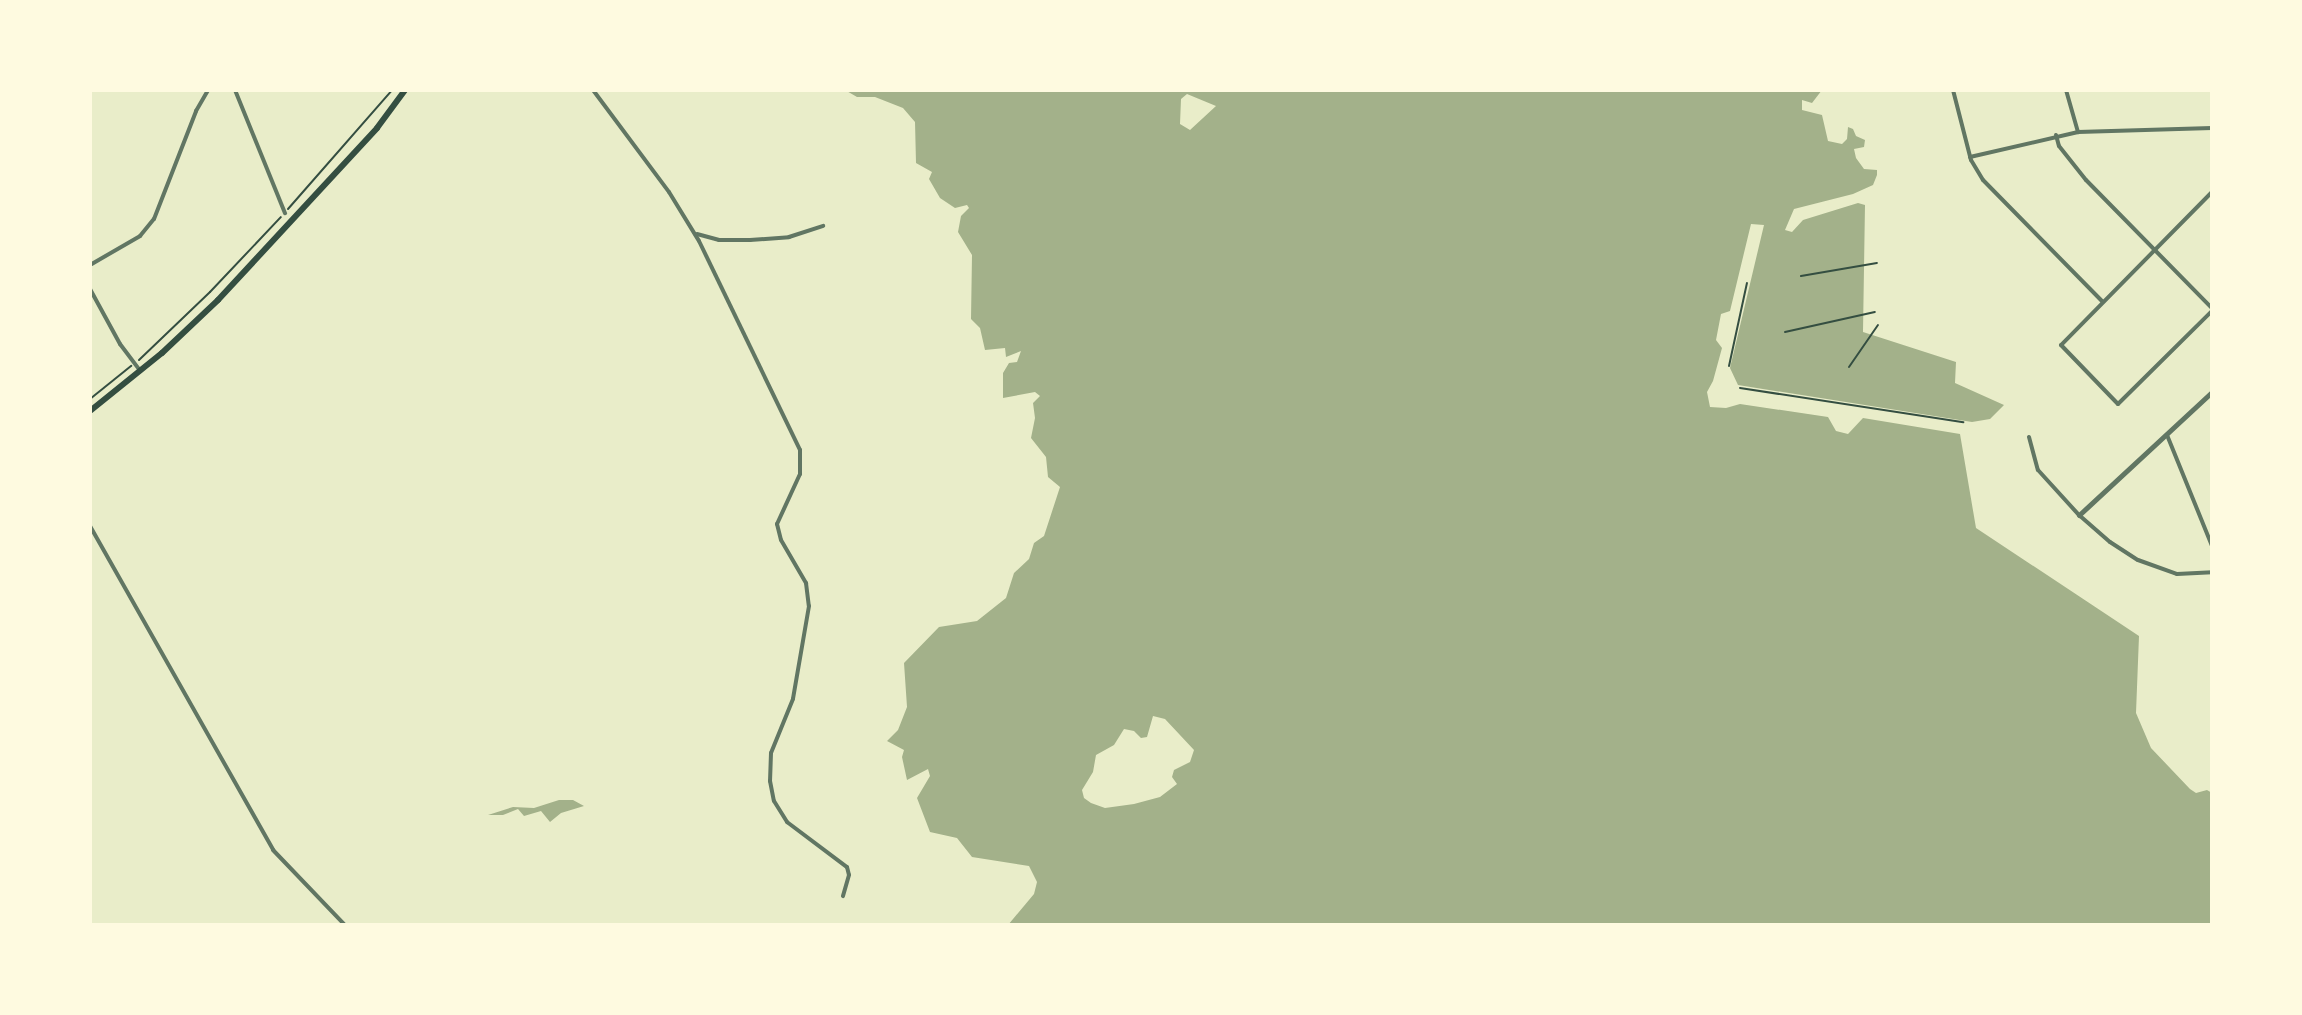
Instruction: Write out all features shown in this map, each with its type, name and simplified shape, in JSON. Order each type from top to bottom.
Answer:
[{"type":"main road","points":[[90,411],[140,371],[228,289],[377,128],[405,90]]},
{"type":"street","points":[[90,265],[140,236],[154,219],[196,111],[208,90]]},
{"type":"street","points":[[235,90],[285,213]]},
{"type":"street","points":[[593,90],[669,192],[694,233],[800,450],[800,474],[777,524],[781,540],[806,583],[809,606],[793,699],[771,753],[770,781],[774,801],[787,822],[847,867],[849,875],[843,896]]},
{"type":"street","points":[[1953,90],[1970,157],[1983,180],[2102,301]]},
{"type":"street","points":[[2066,90],[2078,132]]},
{"type":"street","points":[[1970,157],[2078,132],[2212,128]]},
{"type":"street","points":[[2056,135],[2059,146],[2086,180],[2156,248],[2212,310],[2118,404],[2061,345],[2102,301],[2156,248],[2212,192]]},
{"type":"street","points":[[694,233],[719,240],[750,240],[789,237],[823,226]]},
{"type":"street","points":[[90,289],[140,371]]},
{"type":"street","points":[[2079,515],[2212,392]]},
{"type":"street","points":[[2167,435],[2212,546]]},
{"type":"street","points":[[2029,437],[2038,470],[2079,515],[2138,560],[2177,574],[2212,572]]},
{"type":"street","points":[[90,526],[273,850],[345,925]]},
{"type":"path","points":[[90,399],[134,364],[210,292],[369,121],[392,90]]},
{"type":"path","points":[[1801,276],[1877,263]]},
{"type":"path","points":[[1729,366],[1747,283]]},
{"type":"path","points":[[1785,332],[1875,312]]},
{"type":"path","points":[[1849,367],[1878,325]]},
{"type":"path","points":[[1740,388],[1963,422]]},
{"type":"shaded area","points":[[845,90],[1822,90],[1812,103],[1802,100],[1802,110],[1822,115],[1828,141],[1842,144],[1847,139],[1848,127],[1853,129],[1856,136],[1865,140],[1864,147],[1854,149],[1856,158],[1864,169],[1877,170],[1877,175],[1873,185],[1853,194],[1794,209],[1785,230],[1792,232],[1803,220],[1858,203],[1865,205],[1863,332],[1956,362],[1955,383],[2004,405],[1990,419],[1972,422],[1738,385],[1730,368],[1764,225],[1751,224],[1730,311],[1721,314],[1716,340],[1722,348],[1707,392],[1710,407],[1726,408],[1740,404],[1828,417],[1836,431],[1848,434],[1863,418],[1960,434],[1976,528],[2139,636],[2136,713],[2151,748],[2190,789],[2196,793],[2207,790],[2212,793],[2212,925],[1008,925],[1034,894],[1037,882],[1029,866],[972,857],[957,838],[930,832],[917,798],[930,776],[928,769],[907,780],[902,757],[904,750],[887,741],[898,730],[907,707],[904,663],[939,627],[977,621],[1006,598],[1014,573],[1029,559],[1034,543],[1044,536],[1060,487],[1048,477],[1046,457],[1031,438],[1035,418],[1033,403],[1040,396],[1035,392],[1003,398],[1003,373],[1009,363],[1017,362],[1021,351],[1006,357],[1005,348],[985,350],[980,328],[971,319],[972,255],[958,232],[961,216],[969,208],[967,205],[955,208],[940,198],[929,179],[932,172],[916,163],[915,122],[903,108],[875,97],[857,97]],"holes":[[[1187,94],[1216,106],[1190,130],[1180,124],[1181,99]],[[1153,716],[1165,719],[1194,750],[1190,762],[1174,770],[1172,777],[1177,784],[1160,797],[1134,804],[1105,808],[1084,798],[1082,790],[1093,772],[1096,755],[1114,745],[1124,729],[1134,731],[1141,738],[1147,737]]]},
{"type":"shaded area","points":[[559,800],[573,800],[584,806],[561,813],[550,822],[541,811],[524,816],[518,809],[503,815],[488,815],[513,807],[534,808]]}]
